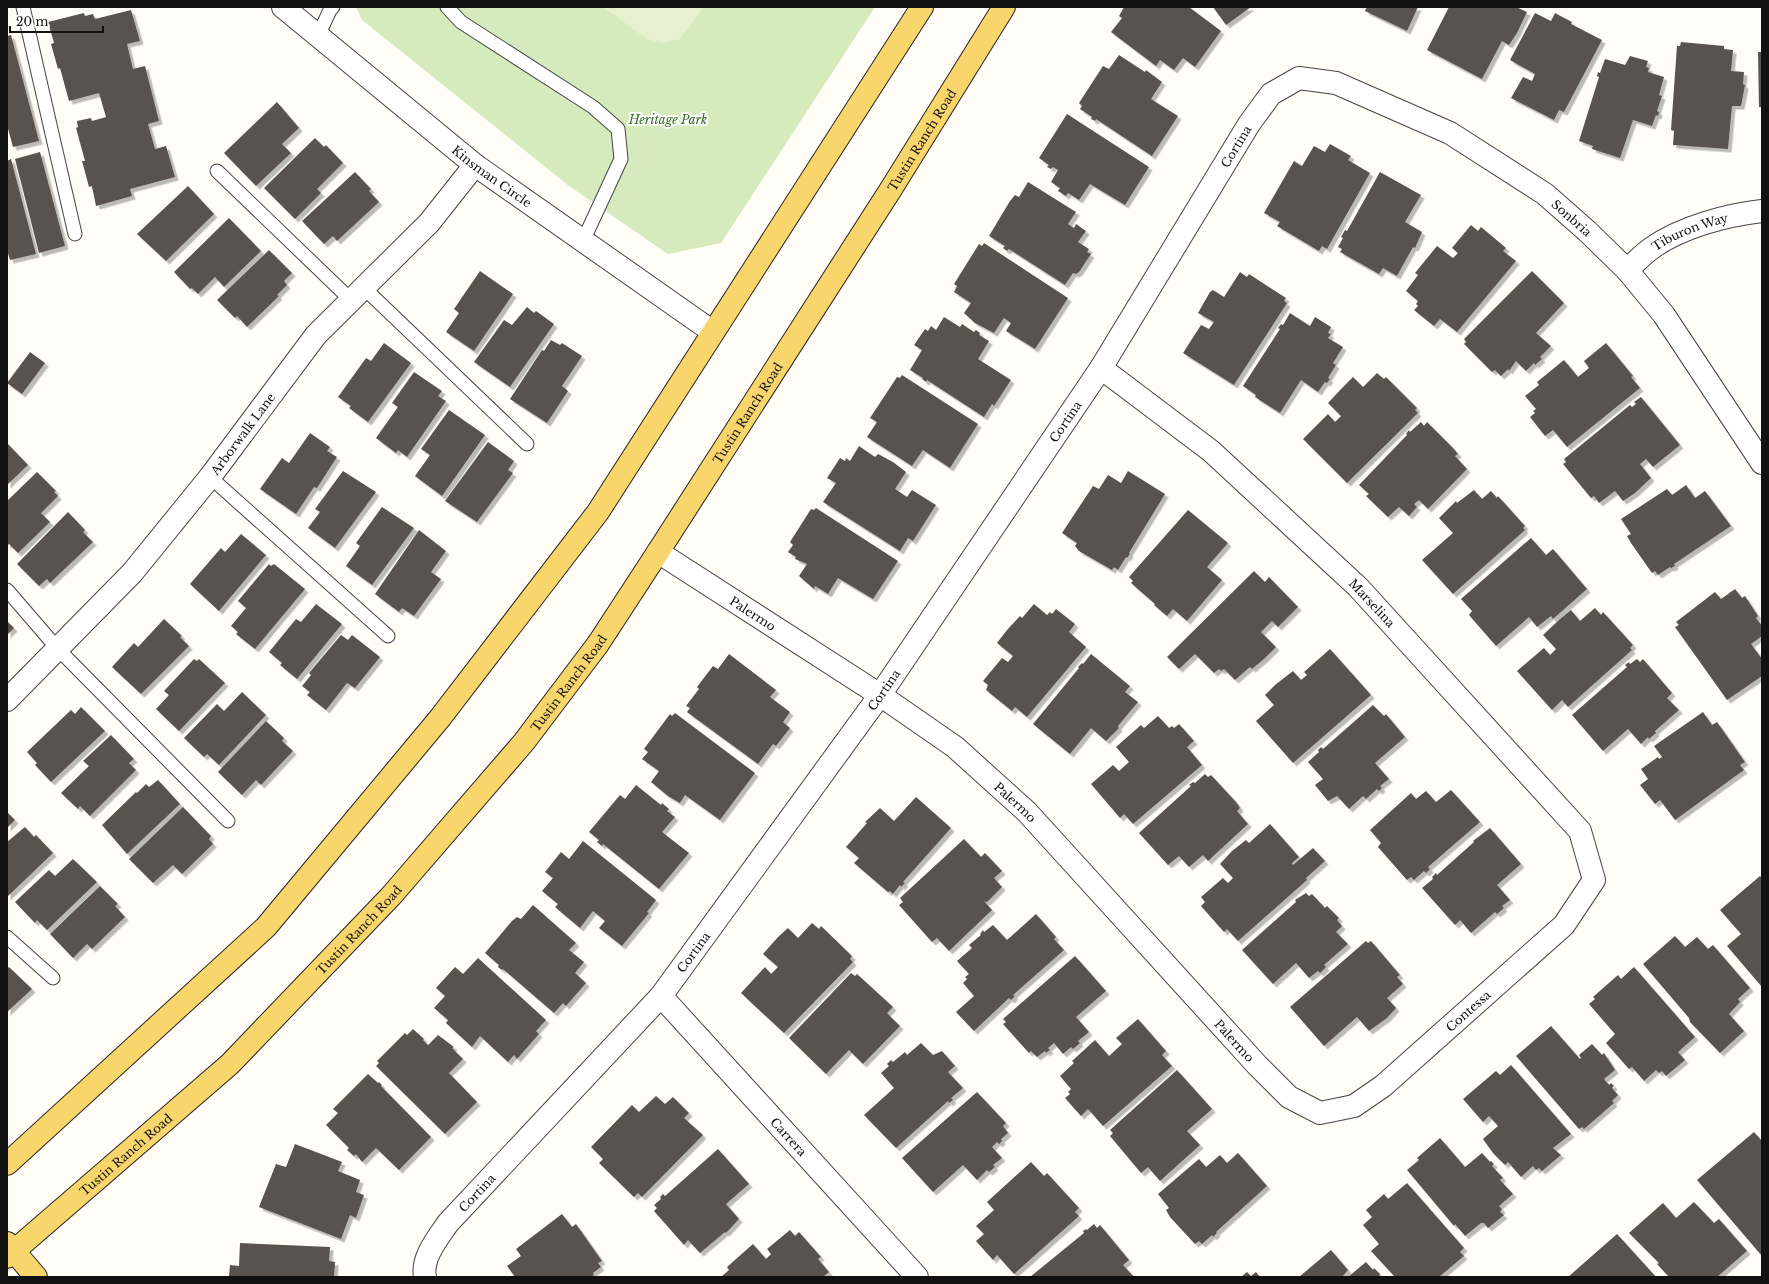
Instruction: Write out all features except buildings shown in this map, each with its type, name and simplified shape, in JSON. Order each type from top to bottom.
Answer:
[{"type":"main road","points":[[7,1164],[266,927],[440,718],[593,518],[922,7]]},
{"type":"main road","name":"Tustin Ranch Road","points":[[9,1250],[230,1064],[391,896],[524,742],[598,644],[891,189],[1004,7]]},
{"type":"main road","points":[[9,1250],[36,1277]]},
{"type":"street","name":"Kinsman Circle","points":[[282,7],[475,164],[713,332]]},
{"type":"street","name":"Sonbria","points":[[1298,78],[1336,84],[1450,133],[1545,194],[1588,231],[1627,270],[1664,315],[1762,463]]},
{"type":"street","name":"Cortina","points":[[424,1273],[432,1246],[448,1223],[661,996],[880,695],[1101,368],[1249,124],[1271,94],[1298,78]]},
{"type":"street","name":"Arborwalk Lane","points":[[7,700],[132,573],[210,477],[316,335],[429,223],[475,164]]},
{"type":"street","name":"Tiburon Way","points":[[1627,270],[1652,248],[1680,231],[1746,213],[1762,211]]},
{"type":"street","name":"Marselina","points":[[1101,368],[1211,451],[1358,587],[1580,831],[1594,880]]},
{"type":"street","name":"Palermo","points":[[658,552],[880,695],[955,747],[1028,812],[1257,1065],[1289,1097],[1320,1113]]},
{"type":"street","name":"Contessa","points":[[1320,1113],[1354,1106],[1383,1086],[1564,926],[1594,880]]},
{"type":"street","name":"Carrera","points":[[661,996],[917,1277]]},
{"type":"lane","points":[[23,7],[75,234]]},
{"type":"lane","points":[[318,36],[330,10],[333,7]]},
{"type":"lane","points":[[447,7],[462,22],[593,107],[618,129],[621,159],[583,241]]},
{"type":"lane","points":[[217,171],[527,444]]},
{"type":"lane","points":[[210,477],[388,636]]},
{"type":"lane","points":[[7,590],[57,648],[228,821]]},
{"type":"lane","points":[[7,937],[54,978]]},
{"type":"green space","name":"Heritage Park","points":[[356,7],[875,7],[721,243],[668,254],[569,186],[362,20]]},
{"type":"green space","points":[[603,7],[704,7],[680,39],[663,43],[647,39]]}]
